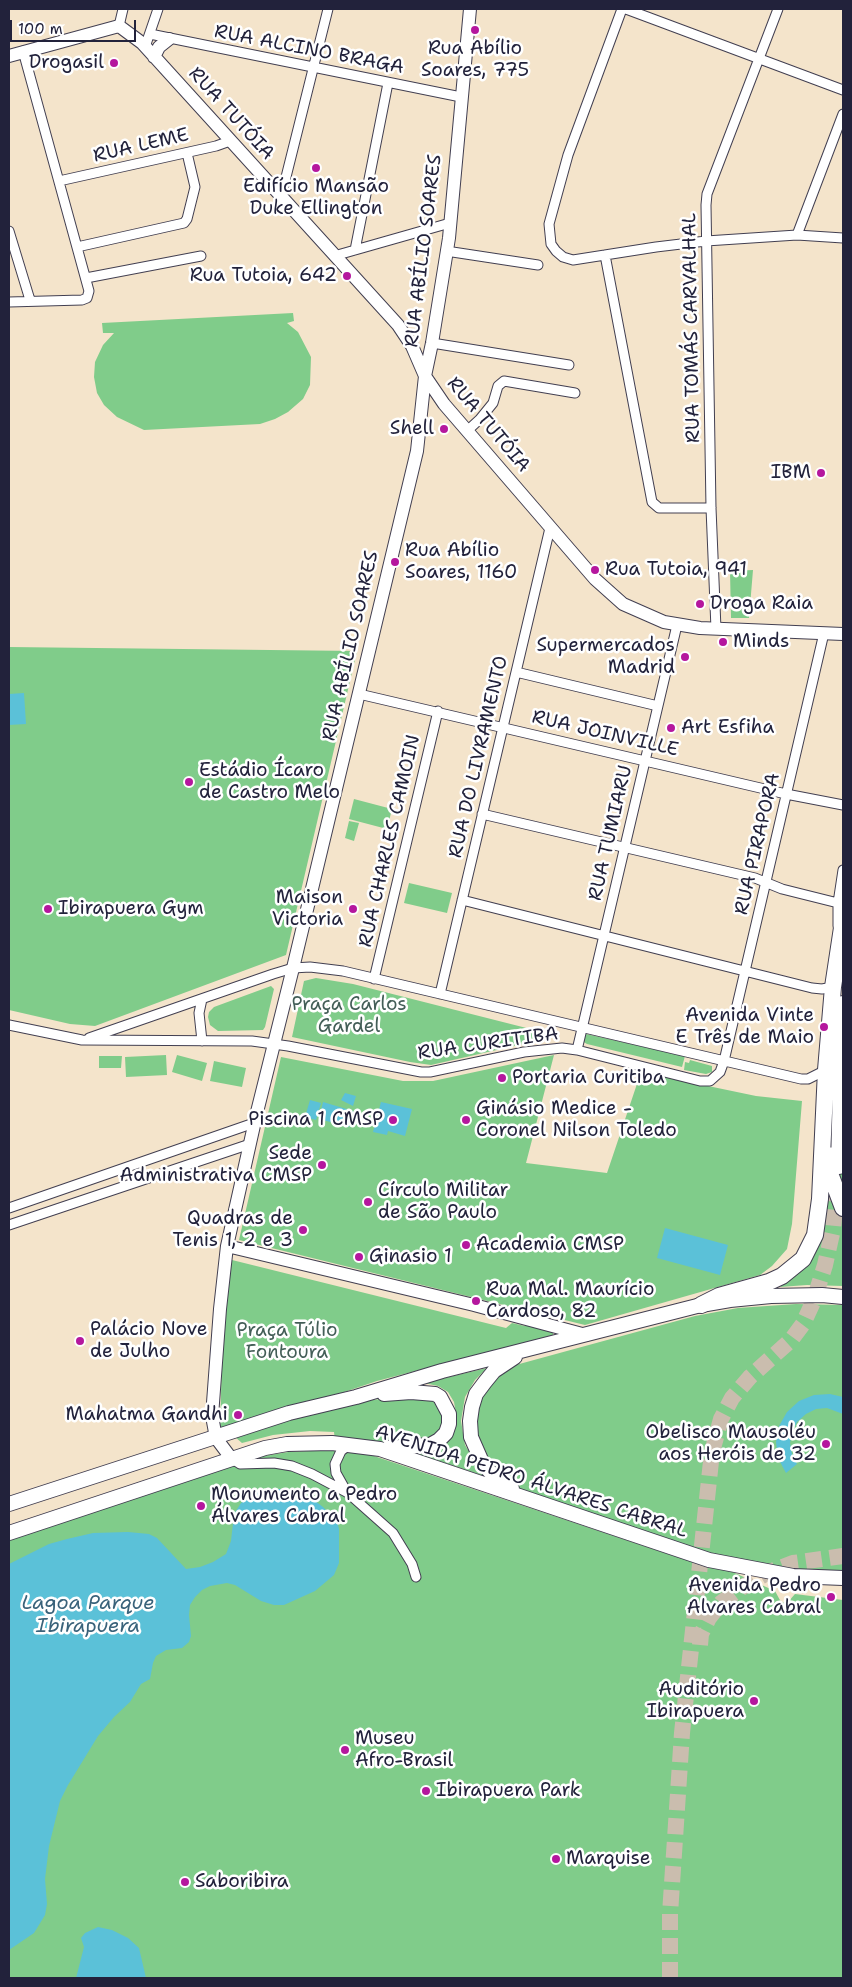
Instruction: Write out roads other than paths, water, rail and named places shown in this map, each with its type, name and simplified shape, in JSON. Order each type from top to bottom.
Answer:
[{"type":"highway","points":[[839,1166],[838,993],[842,927]]},
{"type":"highway","points":[[700,1305],[719,1296],[769,1282],[782,1276],[803,1259],[810,1248],[818,1220],[826,1070],[838,993]]},
{"type":"highway","points":[[823,1129],[828,1141],[831,1176],[843,1208]]},
{"type":"main road","points":[[9,1504],[289,1414],[356,1397],[442,1371],[700,1305],[770,1296],[822,1295],[843,1297]]},
{"type":"main road","points":[[524,1497],[502,1482],[482,1462],[471,1436],[470,1421],[476,1394],[485,1382],[505,1362],[526,1350]]},
{"type":"main road","points":[[356,1397],[426,1392],[440,1397],[446,1406],[449,1414],[449,1424],[446,1433],[439,1440],[430,1445],[380,1449]]},
{"type":"main road","name":"AVENIDA PEDRO ÁLVARES CABRAL","points":[[9,1533],[231,1458],[287,1444],[350,1445],[380,1449],[709,1560],[793,1576],[843,1578]]},
{"type":"street","points":[[9,56],[119,26],[123,9]]},
{"type":"street","points":[[140,43],[150,34],[158,9]]},
{"type":"street","points":[[281,197],[328,9]]},
{"type":"street","name":"RUA ABÍLIO SOARES","points":[[231,1458],[216,1438],[212,1416],[227,1246],[254,1123],[417,451],[425,376],[432,343],[450,223],[470,9]]},
{"type":"street","points":[[622,9],[568,156],[549,224],[552,244],[556,252],[563,257],[573,260],[656,246],[706,241],[797,235],[843,238]]},
{"type":"street","points":[[626,9],[843,90]]},
{"type":"street","name":"RUA TOMÁS CARVALHAL","points":[[716,629],[711,508],[706,241],[708,194],[778,9]]},
{"type":"street","name":"RUA TUTÓIA","points":[[119,26],[154,57],[398,325],[412,346],[425,376],[444,404],[595,579],[618,599],[644,614],[677,625],[716,629],[843,634]]},
{"type":"street","name":"RUA ALCINO BRAGA","points":[[150,34],[461,98]]},
{"type":"street","points":[[154,57],[159,47],[169,38]]},
{"type":"street","points":[[9,302],[82,300],[87,298],[89,291],[23,52]]},
{"type":"street","points":[[355,250],[388,83]]},
{"type":"street","points":[[797,235],[843,114]]},
{"type":"street","name":"RUA LEME","points":[[59,181],[230,141]]},
{"type":"street","points":[[77,247],[184,223],[187,219],[195,187],[186,152]]},
{"type":"street","points":[[334,256],[450,223]]},
{"type":"street","points":[[9,231],[30,300]]},
{"type":"street","points":[[446,251],[538,265]]},
{"type":"street","points":[[605,255],[652,502],[659,508],[711,508]]},
{"type":"street","points":[[86,278],[201,256]]},
{"type":"street","points":[[432,343],[568,365]]},
{"type":"street","points":[[467,431],[493,403],[498,386],[504,381],[575,392]]},
{"type":"street","name":"RUA DO LIVRAMENTO","points":[[440,994],[550,528]]},
{"type":"street","name":"RUA TUMIARU","points":[[577,1050],[677,625]]},
{"type":"street","name":"RUA PIRAPORA","points":[[724,1061],[824,633]]},
{"type":"street","points":[[516,672],[658,706]]},
{"type":"street","name":"RUA JOINVILLE","points":[[359,694],[786,794],[843,805]]},
{"type":"street","name":"RUA CHARLES CAMOIN","points":[[374,979],[438,711]]},
{"type":"street","points":[[482,814],[755,878],[782,889],[838,903]]},
{"type":"street","points":[[842,927],[837,918],[843,870]]},
{"type":"street","points":[[462,900],[838,993]]},
{"type":"street","name":"RUA CURITIBA","points":[[82,1040],[293,968],[310,967],[343,971],[801,1079],[808,1079],[826,1070]]},
{"type":"street","points":[[202,999],[199,1013],[202,1041]]},
{"type":"street","name":"RUA CURITIBA","points":[[9,1024],[82,1040],[252,1041],[421,1072],[524,1052],[562,1048],[710,1081],[720,1072],[724,1061]]},
{"type":"street","points":[[9,1208],[254,1123]]},
{"type":"street","points":[[9,1225],[250,1144]]},
{"type":"street","points":[[41,1197],[45,1213]]},
{"type":"street","points":[[227,1246],[474,1305],[586,1335]]},
{"type":"street","points":[[350,1445],[342,1451],[335,1464],[340,1481],[348,1493],[393,1534],[412,1564],[416,1577]]},
{"type":"street","points":[[231,1458],[240,1464],[274,1463],[292,1466],[348,1493]]},
{"type":"water","points":[[24,693],[26,724],[9,725],[9,694]]},
{"type":"water","points":[[345,1093],[356,1096],[353,1106],[341,1100]]},
{"type":"water","points":[[310,1100],[321,1103],[316,1120],[305,1117]]},
{"type":"water","points":[[323,1102],[353,1111],[349,1127],[319,1119]]},
{"type":"water","name":"Piscina 1 CMSP","points":[[381,1102],[412,1109],[405,1136],[388,1131],[387,1135],[373,1132]]},
{"type":"water","points":[[665,1228],[728,1245],[720,1275],[657,1258]]},
{"type":"water","points":[[830,1394],[843,1397],[843,1414],[827,1408],[816,1409],[806,1414],[797,1422],[792,1432],[790,1443],[792,1454],[797,1464],[786,1473],[778,1458],[776,1442],[779,1426],[787,1412],[799,1401],[814,1395]]},
{"type":"water","name":"Lagoa Parque Ibirapuera","points":[[285,1489],[310,1497],[337,1521],[339,1529],[339,1563],[334,1575],[315,1591],[284,1605],[274,1605],[261,1601],[235,1585],[227,1583],[210,1586],[202,1590],[195,1597],[190,1605],[191,1636],[189,1642],[182,1648],[166,1650],[156,1656],[150,1679],[141,1684],[130,1702],[98,1736],[68,1785],[60,1801],[49,1846],[45,1879],[47,1904],[45,1915],[34,1933],[9,1950],[9,1564],[49,1544],[67,1539],[93,1533],[128,1532],[149,1534],[157,1538],[186,1569],[200,1567],[226,1554],[231,1541],[234,1514],[241,1503],[261,1490]]},
{"type":"water","points":[[98,1927],[112,1930],[128,1938],[139,1948],[146,1978],[76,1978],[84,1947],[81,1938],[85,1933]]},
{"type":"tunnel","points":[[670,1978],[670,1914],[682,1733],[712,1452],[721,1419],[732,1398],[750,1377],[791,1340],[803,1324],[814,1300],[825,1265],[833,1229],[837,1189]]},
{"type":"tunnel","points":[[700,1645],[701,1634],[709,1618],[721,1603],[741,1588],[767,1573],[793,1563],[843,1556]]},
{"type":"place","name":"Rua Abílio Soares, 775","points":[[475,30]]},
{"type":"place","name":"Drogasil","points":[[114,63]]},
{"type":"place","name":"Edifício Mansão Duke Ellington","points":[[316,168]]},
{"type":"place","name":"Rua Tutoia, 642","points":[[347,276]]},
{"type":"place","name":"Shell","points":[[444,429]]},
{"type":"place","name":"IBM","points":[[821,473]]},
{"type":"place","name":"Rua Abílio Soares, 1160","points":[[395,562]]},
{"type":"place","name":"Rua Tutoia, 941","points":[[595,570]]},
{"type":"place","name":"Droga Raia","points":[[700,604]]},
{"type":"place","name":"Minds","points":[[723,642]]},
{"type":"place","name":"Supermercados Madrid","points":[[685,657]]},
{"type":"place","name":"Art Esfiha","points":[[671,728]]},
{"type":"place","name":"Estádio Ícaro de Castro Melo","points":[[189,782]]},
{"type":"place","name":"Ibirapuera Gym","points":[[48,909]]},
{"type":"place","name":"Maison Victoria","points":[[353,909]]},
{"type":"place","name":"Avenida Vinte E Três de Maio","points":[[824,1027]]},
{"type":"place","name":"Portaria Curitiba","points":[[502,1078]]},
{"type":"place","name":"Piscina 1 CMSP","points":[[393,1120]]},
{"type":"place","name":"Ginásio Medice - Coronel Nilson Toledo","points":[[466,1120]]},
{"type":"place","name":"Sede Administrativa CMSP","points":[[322,1165]]},
{"type":"place","name":"Círculo Militar de São Paulo","points":[[368,1202]]},
{"type":"place","name":"Quadras de Tenis 1, 2 e 3","points":[[303,1230]]},
{"type":"place","name":"Academia CMSP","points":[[466,1245]]},
{"type":"place","name":"Ginasio 1","points":[[359,1257]]},
{"type":"place","name":"Rua Mal. Maurício Cardoso, 82","points":[[476,1301]]},
{"type":"place","name":"Palácio Nove de Julho","points":[[80,1341]]},
{"type":"place","name":"Mahatma Gandhi","points":[[238,1415]]},
{"type":"place","name":"Obelisco Mausoléu aos Heróis de 32","points":[[826,1444]]},
{"type":"place","name":"Monumento a Pedro Álvares Cabral","points":[[201,1506]]},
{"type":"place","name":"Avenida Pedro Alvares Cabral","points":[[831,1597]]},
{"type":"place","name":"Auditório Ibirapuera","points":[[754,1701]]},
{"type":"place","name":"Museu Afro-Brasil","points":[[345,1750]]},
{"type":"place","name":"Ibirapuera Park","points":[[426,1791]]},
{"type":"place","name":"Marquise","points":[[556,1859]]},
{"type":"place","name":"Saboribira","points":[[185,1882]]},
{"type":"park label","name":"Praça Carlos Gardel","points":[[349,1016]]},
{"type":"park label","name":"Praça Túlio Fontoura","points":[[287,1342]]}]
